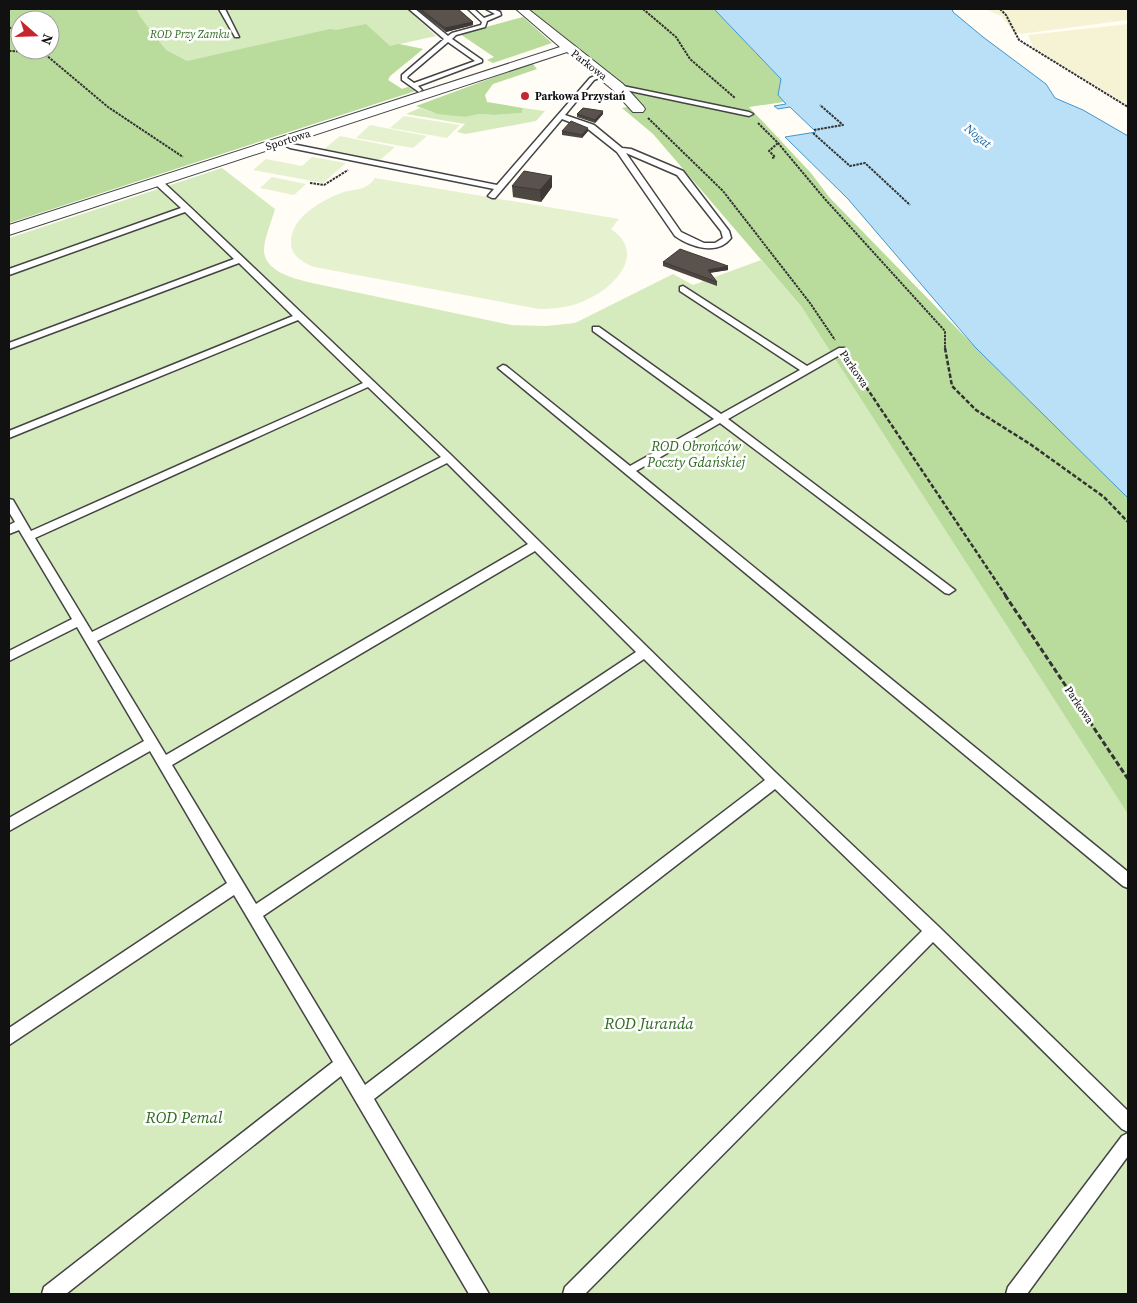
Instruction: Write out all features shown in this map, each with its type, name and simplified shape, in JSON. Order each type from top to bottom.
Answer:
[{"type":"street","name":"Parkowa","points":[[521,9],[618,87],[638,109]]},
{"type":"street","name":"Sportowa","points":[[9,230],[568,48]]},
{"type":"lane","points":[[222,9],[237,36]]},
{"type":"lane","points":[[412,9],[447,39],[480,60],[414,85]]},
{"type":"lane","points":[[426,94],[404,79],[405,74],[454,34],[479,28],[485,23],[471,9]]},
{"type":"lane","points":[[483,20],[498,15],[495,11],[489,9]]},
{"type":"lane","points":[[492,196],[592,79],[602,75]]},
{"type":"lane","points":[[618,87],[749,114]]},
{"type":"lane","points":[[560,116],[591,127],[620,150],[678,234],[690,241],[712,246],[725,242],[727,238],[726,231],[680,173],[628,151],[620,150]]},
{"type":"lane","points":[[282,142],[290,146],[360,161],[499,188]]},
{"type":"lane","points":[[158,182],[448,458],[775,781],[933,931],[1128,1123]]},
{"type":"lane","points":[[9,272],[187,209]]},
{"type":"lane","points":[[9,346],[240,260]]},
{"type":"lane","points":[[683,289],[806,370]]},
{"type":"lane","points":[[9,435],[300,316]]},
{"type":"lane","points":[[596,329],[721,419],[949,590]]},
{"type":"lane","points":[[629,471],[842,350]]},
{"type":"lane","points":[[503,368],[1128,882]]},
{"type":"lane","points":[[20,530],[370,383]]},
{"type":"lane","points":[[90,639],[448,458]]},
{"type":"lane","points":[[9,503],[20,530],[90,639],[480,1294]]},
{"type":"lane","points":[[164,763],[536,546]]},
{"type":"lane","points":[[9,656],[79,621]]},
{"type":"lane","points":[[254,914],[645,652]]},
{"type":"lane","points":[[9,825],[152,743]]},
{"type":"lane","points":[[363,1097],[775,781]]},
{"type":"lane","points":[[9,1037],[236,885]]},
{"type":"lane","points":[[572,1294],[933,931]]},
{"type":"lane","points":[[51,1294],[343,1064]]},
{"type":"lane","points":[[1015,1294],[1128,1142]]},
{"type":"path","points":[[643,9],[676,37],[690,59],[737,99],[945,331],[945,351],[952,386],[976,410],[1030,444],[1104,497],[1128,522]]},
{"type":"path","points":[[1000,9],[1006,14],[1019,40],[1128,107]]},
{"type":"path","points":[[52,60],[108,107],[200,169]]},
{"type":"path","points":[[820,105],[843,125],[814,132],[850,166],[864,162],[910,205]]},
{"type":"path","name":"Parkowa","points":[[638,109],[723,192],[810,303],[1128,779]]},
{"type":"path","points":[[772,158],[775,157],[769,151],[778,143]]},
{"type":"path","points":[[310,183],[324,186],[360,161]]},
{"type":"shaded area","points":[[985,9],[1128,9],[1128,20],[1021,34],[1013,31],[1001,16]]},
{"type":"shaded area","points":[[1128,24],[1128,105],[1033,47],[1028,35]]},
{"type":"green space","name":"ROD Przy Zamku","points":[[9,9],[407,9],[436,36],[400,44],[423,49],[390,76],[388,80],[402,89],[408,87],[415,91],[9,223]]},
{"type":"green space","points":[[9,9],[136,9],[166,50],[187,61],[330,29],[336,30],[366,24],[390,46],[398,44],[423,49],[390,76],[388,80],[402,89],[408,87],[415,91],[9,223]]},
{"type":"green space","points":[[521,9],[714,9],[781,79],[778,95],[784,102],[749,107],[811,173],[829,197],[975,347],[1128,498],[1128,814],[801,306],[653,134],[622,108],[643,104],[622,84]]},
{"type":"green space","points":[[523,17],[552,43],[493,63],[487,60],[494,57],[460,34]]},
{"type":"green space","points":[[532,63],[537,69],[493,84],[485,95],[487,102],[523,108],[522,113],[480,114],[465,117],[438,114],[416,106]]},
{"type":"green space","points":[[420,108],[432,112],[465,117],[480,114],[522,113],[523,108],[545,111],[536,121],[466,134],[457,132],[465,124],[406,114]]},
{"type":"green space","points":[[404,116],[460,125],[447,138],[390,128]]},
{"type":"green space","points":[[370,125],[427,136],[413,148],[356,138]]},
{"type":"green space","points":[[340,136],[395,147],[380,160],[324,149]]},
{"type":"green space","points":[[312,157],[346,163],[323,183],[253,170],[266,159],[302,166]]},
{"type":"green space","points":[[222,168],[275,209],[264,246],[265,258],[269,264],[282,273],[312,283],[511,325],[546,326],[575,323],[673,274],[693,285],[761,260],[801,306],[1128,813],[1128,1294],[9,1294],[9,238]]},
{"type":"green space","points":[[272,177],[306,184],[294,195],[260,188]]},
{"type":"green space","points":[[375,178],[619,219],[611,229],[621,238],[626,248],[627,259],[617,278],[598,294],[570,306],[539,309],[314,267],[302,261],[293,252],[291,244],[292,234],[302,218],[326,200],[344,192],[364,187]]},
{"type":"water","name":"Nogat","points":[[714,9],[952,9],[953,12],[983,37],[1046,84],[1055,98],[1083,110],[1128,136],[1128,498],[975,347],[848,199],[785,137],[816,132],[790,107],[778,109],[774,106],[786,104],[778,95],[781,79]]},
{"type":"building","points":[[420,9],[458,9],[473,22],[445,28]]},
{"type":"building","points":[[583,108],[603,111],[595,120],[577,114]]},
{"type":"building","points":[[571,121],[588,128],[582,135],[562,131]]},
{"type":"building","points":[[524,171],[552,176],[540,190],[512,186]]},
{"type":"building","points":[[680,249],[728,266],[708,270],[717,282],[663,262]]},
{"type":"place","name":"Parkowa Przystań","points":[[525,96]]},
{"type":"park label","name":"ROD Obrońców Poczty Gdańskiej","points":[[696,454]]},
{"type":"park label","name":"ROD Juranda","points":[[649,1023]]},
{"type":"park label","name":"ROD Pemal","points":[[184,1117]]}]
